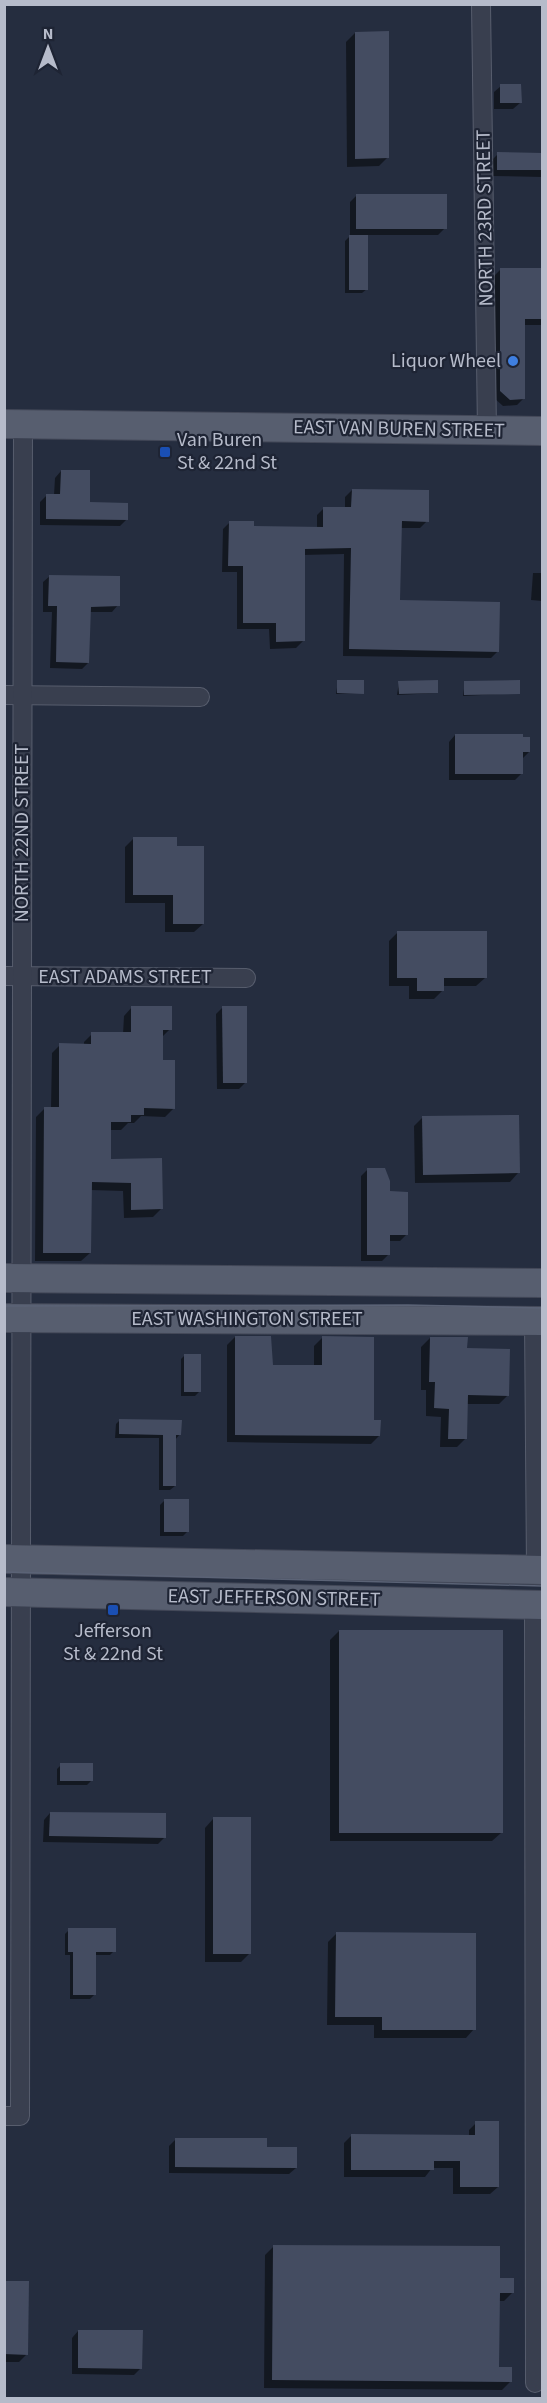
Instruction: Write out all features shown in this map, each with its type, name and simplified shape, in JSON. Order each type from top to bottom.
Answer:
[{"type":"main road","name":"EAST VAN BUREN STREET","points":[[14,424],[543,431]]},
{"type":"main road","name":"EAST WASHINGTON STREET","points":[[12,1278],[543,1283]]},
{"type":"main road","name":"EAST WASHINGTON STREET","points":[[313,1281],[408,1305],[489,1321]]},
{"type":"main road","name":"EAST WASHINGTON STREET","points":[[12,1318],[538,1321]]},
{"type":"main road","name":"EAST JEFFERSON STREET","points":[[13,1559],[539,1570]]},
{"type":"main road","name":"EAST JEFFERSON STREET","points":[[13,1592],[538,1605]]},
{"type":"street","name":"NORTH 23RD STREET","points":[[481,4],[487,431]]},
{"type":"street","name":"NORTH 22ND STREET","points":[[12,2116],[14,424]]},
{"type":"street","points":[[13,695],[200,697]]},
{"type":"street","name":"EAST ADAMS STREET","points":[[13,976],[246,978]]},
{"type":"street","points":[[538,1321],[539,1570]]},
{"type":"street","points":[[535,2384],[538,1605]]},
{"type":"building","points":[[389,31],[389,158],[355,159],[355,32]]},
{"type":"building","points":[[500,84],[521,84],[522,103],[500,103]]},
{"type":"building","points":[[497,152],[543,153],[543,170],[497,170]]},
{"type":"building","points":[[356,194],[447,194],[447,229],[356,229]]},
{"type":"building","points":[[349,235],[368,235],[368,290],[349,290]]},
{"type":"building","points":[[500,268],[543,268],[543,319],[525,319],[525,399],[510,400],[500,391]]},
{"type":"building","points":[[61,470],[90,470],[90,502],[128,503],[128,520],[46,519],[46,494],[60,494]]},
{"type":"building","points":[[352,489],[429,490],[429,522],[402,521],[400,600],[500,602],[499,652],[349,649],[351,548],[305,549],[305,641],[276,642],[276,623],[243,623],[243,566],[228,566],[229,521],[254,521],[254,526],[323,527],[323,507],[351,507]]},
{"type":"building","points":[[49,575],[120,576],[120,606],[91,607],[89,663],[56,662],[57,606],[48,606]]},
{"type":"building","points":[[337,680],[364,680],[364,694],[337,693]]},
{"type":"building","points":[[438,680],[438,693],[399,694],[398,681]]},
{"type":"building","points":[[520,680],[520,694],[464,695],[464,681]]},
{"type":"building","points":[[455,734],[523,734],[523,737],[530,737],[530,752],[523,752],[523,774],[455,774]]},
{"type":"building","points":[[133,837],[177,837],[177,846],[204,846],[204,924],[173,924],[173,895],[133,895]]},
{"type":"building","points":[[397,931],[487,931],[487,978],[444,978],[444,991],[417,991],[417,978],[397,978]]},
{"type":"building","points":[[131,1006],[172,1006],[172,1030],[163,1030],[163,1060],[175,1060],[175,1109],[144,1108],[144,1115],[131,1115],[131,1122],[111,1122],[111,1159],[162,1158],[163,1209],[131,1210],[131,1183],[92,1182],[91,1253],[43,1253],[44,1107],[59,1107],[59,1043],[91,1044],[91,1032],[131,1032]]},
{"type":"building","points":[[222,1006],[247,1006],[247,1083],[223,1083]]},
{"type":"building","points":[[519,1115],[520,1173],[423,1175],[422,1116]]},
{"type":"building","points":[[367,1168],[385,1168],[390,1181],[390,1191],[408,1192],[408,1235],[390,1235],[390,1255],[367,1255]]},
{"type":"building","points":[[235,1336],[271,1336],[273,1365],[322,1365],[322,1336],[374,1337],[374,1420],[381,1420],[380,1436],[235,1435]]},
{"type":"building","points":[[430,1337],[468,1337],[467,1348],[510,1349],[509,1396],[468,1395],[467,1439],[448,1439],[449,1409],[434,1408],[435,1382],[429,1382]]},
{"type":"building","points":[[184,1354],[201,1354],[201,1392],[184,1392]]},
{"type":"building","points":[[119,1419],[182,1420],[181,1435],[176,1435],[176,1486],[163,1486],[163,1435],[119,1434]]},
{"type":"building","points":[[164,1499],[189,1499],[189,1532],[164,1532]]},
{"type":"building","points":[[339,1630],[503,1630],[503,1833],[339,1833]]},
{"type":"building","points":[[60,1763],[93,1763],[93,1781],[60,1781]]},
{"type":"building","points":[[50,1812],[166,1813],[166,1838],[49,1836]]},
{"type":"building","points":[[213,1817],[251,1817],[251,1954],[213,1954]]},
{"type":"building","points":[[68,1928],[116,1928],[116,1952],[96,1952],[96,1995],[73,1995],[73,1952],[68,1952]]},
{"type":"building","points":[[336,1932],[476,1933],[476,2030],[382,2030],[382,2017],[335,2017]]},
{"type":"building","points":[[475,2121],[499,2121],[499,2187],[460,2187],[460,2161],[434,2161],[434,2170],[351,2170],[351,2134],[475,2135]]},
{"type":"building","points":[[175,2138],[267,2138],[267,2147],[297,2147],[297,2168],[175,2167]]},
{"type":"building","points":[[273,2245],[500,2246],[500,2278],[514,2278],[514,2293],[500,2293],[499,2367],[512,2367],[512,2382],[272,2380]]},
{"type":"building","points":[[4,2281],[29,2281],[28,2355],[4,2354]]},
{"type":"building","points":[[78,2330],[143,2330],[142,2369],[78,2368]]},
{"type":"tram line","points":[[4,1306],[408,1305],[542,1308]]},
{"type":"tram line","points":[[4,1572],[542,1586]]},
{"type":"place","name":"Liquor Wheel","points":[[513,361]]},
{"type":"place","name":"Van Buren St & 22nd St","points":[[165,452]]},
{"type":"place","name":"Jefferson St & 22nd St","points":[[113,1610]]}]
